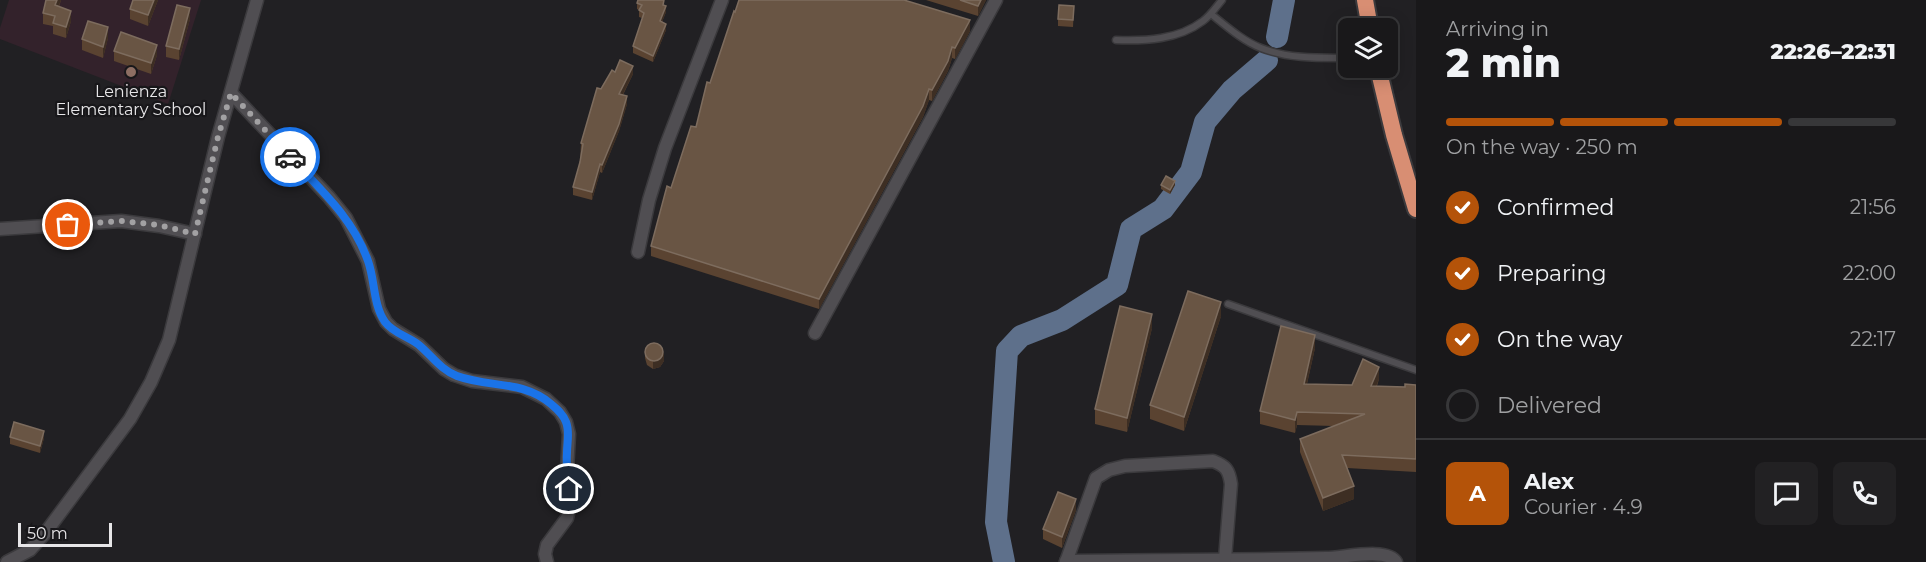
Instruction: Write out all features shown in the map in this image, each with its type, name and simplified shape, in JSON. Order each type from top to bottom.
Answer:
[{"type":"highway","points":[[1365,0],[1368,18]]},
{"type":"highway","points":[[1380,78],[1394,135],[1416,209]]},
{"type":"street","points":[[7,562],[30,550],[46,532],[130,419],[151,382],[169,340],[218,137],[256,0]]},
{"type":"street","points":[[638,252],[649,200],[665,148],[722,0]]},
{"type":"street","points":[[814,333],[976,25],[996,0]]},
{"type":"street","points":[[231,93],[346,218],[368,261],[379,309],[393,329],[419,345],[444,369],[454,375],[472,381],[522,387],[546,399],[560,412],[569,434],[567,470],[570,506],[567,518],[546,545],[547,562]]},
{"type":"street","points":[[0,229],[121,221],[159,225],[195,234]]},
{"type":"street","points":[[1225,559],[1231,484],[1229,472],[1224,465],[1213,461],[1125,466],[1109,470],[1096,478],[1066,561],[1330,560],[1380,554],[1394,558],[1396,562]]},
{"type":"lane","points":[[1116,40],[1143,41],[1164,38],[1191,29],[1211,14],[1222,0]]},
{"type":"lane","points":[[1211,14],[1233,32],[1260,48],[1290,56],[1338,58]]},
{"type":"lane","points":[[1228,303],[1416,370]]},
{"type":"shaded area","name":"Lenienza Elementary School","points":[[9,0],[201,0],[168,104],[0,39],[0,28]]},
{"type":"building","points":[[46,0],[57,0],[55,5],[71,11],[66,27],[53,23],[55,16],[43,13]]},
{"type":"building","points":[[133,0],[154,0],[148,15],[130,9]]},
{"type":"building","points":[[638,0],[664,0],[663,5],[666,6],[660,21],[666,24],[653,56],[633,46],[644,13],[639,10],[642,5],[637,3]]},
{"type":"building","points":[[739,0],[904,0],[970,20],[955,48],[952,47],[948,61],[932,90],[929,89],[923,106],[819,299],[651,246],[667,186],[671,188],[691,126],[696,127],[707,82],[710,83]]},
{"type":"building","points":[[960,0],[981,0],[978,6]]},
{"type":"building","points":[[177,5],[190,8],[179,49],[166,46]]},
{"type":"building","points":[[1059,5],[1074,6],[1073,20],[1058,19]]},
{"type":"building","points":[[88,21],[108,27],[103,47],[82,39]]},
{"type":"building","points":[[121,32],[157,45],[151,63],[114,51]]},
{"type":"building","points":[[620,60],[633,66],[619,94],[627,96],[619,124],[602,165],[600,164],[592,192],[573,187],[580,162],[583,144],[581,143],[597,88],[601,89],[612,70],[615,72]]},
{"type":"building","points":[[1166,176],[1175,181],[1170,190],[1161,185]]},
{"type":"building","points":[[1188,291],[1221,302],[1184,417],[1150,405]]},
{"type":"building","points":[[1120,306],[1152,314],[1127,418],[1095,409]]},
{"type":"building","points":[[1281,326],[1315,335],[1304,384],[1352,385],[1363,359],[1379,367],[1371,386],[1416,385],[1416,459],[1342,455],[1354,486],[1323,498],[1300,439],[1365,414],[1297,412],[1295,420],[1260,411]]},
{"type":"building","points":[[654,343],[660,346],[663,352],[660,358],[654,361],[648,358],[645,352],[648,346]]},
{"type":"building","points":[[14,422],[44,431],[40,446],[10,437]]},
{"type":"building","points":[[1058,492],[1076,499],[1062,537],[1043,529]]},
{"type":"waterway","points":[[1277,37],[1284,0]]},
{"type":"waterway","points":[[1004,562],[996,522],[1007,351],[1021,336],[1062,320],[1117,285],[1131,229],[1163,209],[1191,172],[1205,122],[1232,90],[1267,60]]},
{"type":"way so far","points":[[68,225],[121,221],[159,225],[195,234],[231,93],[290,157]]},
{"type":"place","name":"Lenienza Elementary School","points":[[131,72]]},
{"type":"route","points":[[290,157],[346,218],[368,261],[379,309],[393,329],[419,345],[444,369],[454,375],[472,381],[522,387],[546,399],[560,412],[569,434],[567,453],[569,489]]}]
